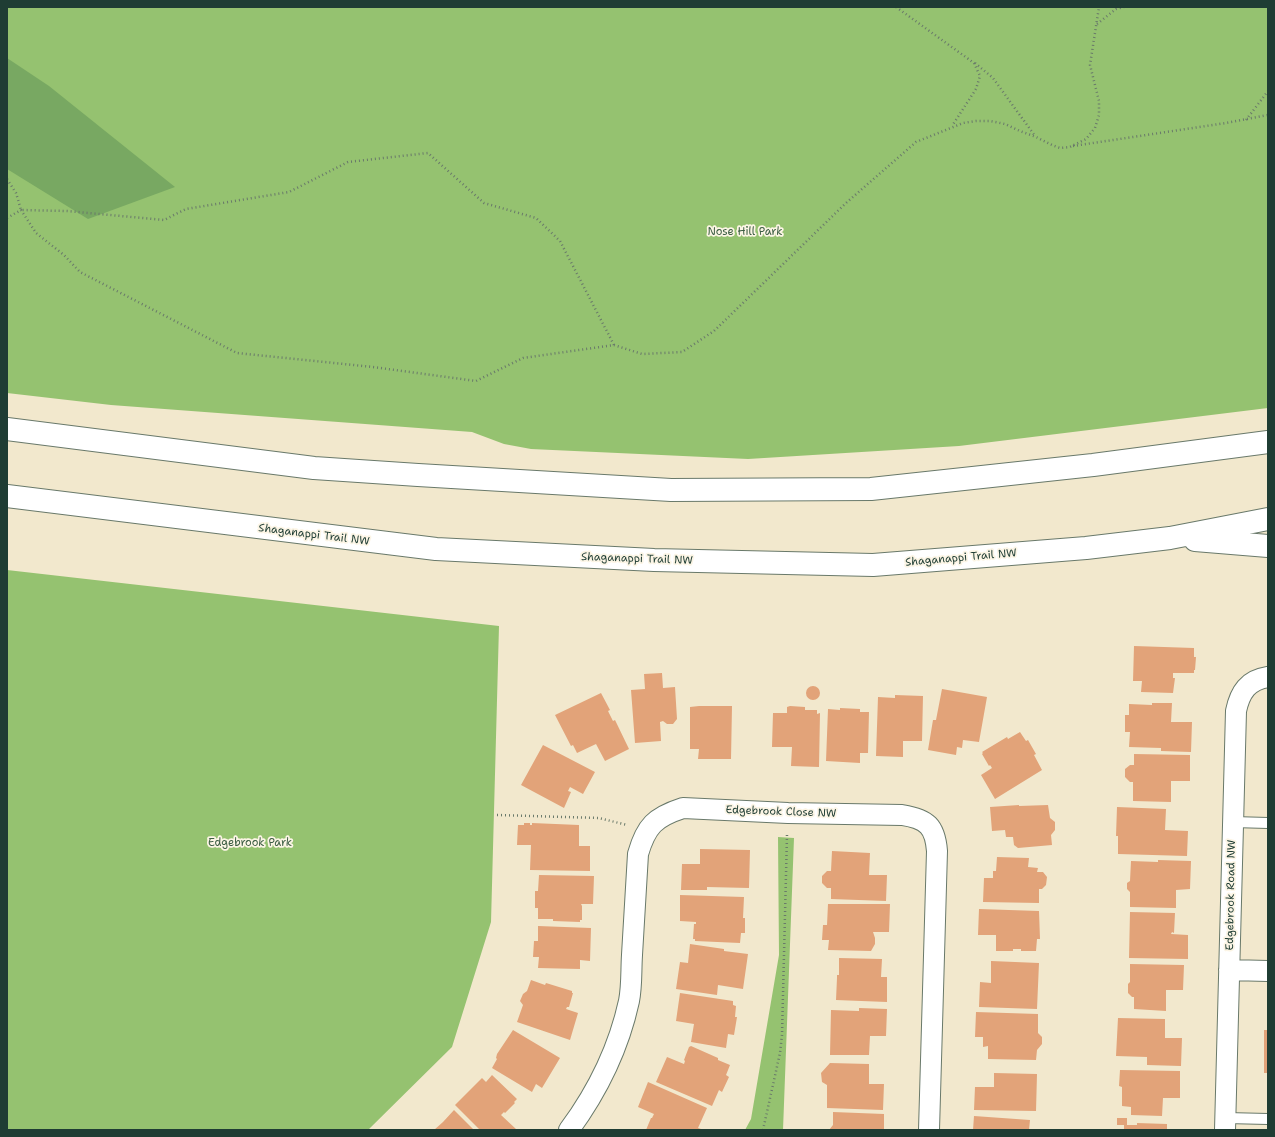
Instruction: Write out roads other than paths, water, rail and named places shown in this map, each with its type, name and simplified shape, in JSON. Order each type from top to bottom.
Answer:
[{"type":"main road","points":[[7,429],[314,468],[671,490],[871,489],[1093,465],[1268,442]]},
{"type":"main road","name":"Shaganappi Trail NW","points":[[7,496],[436,549],[654,560],[874,565],[1086,548],[1170,538],[1268,519]]},
{"type":"main road","points":[[1170,538],[1268,546]]},
{"type":"street","name":"Edgebrook Road NW","points":[[1226,1124],[1236,711],[1238,698],[1245,689],[1254,681],[1268,677]]},
{"type":"street","name":"Edgebrook Close NW","points":[[569,1130],[600,1081],[611,1056],[626,1013],[629,999],[638,854],[643,838],[653,823],[667,813],[684,808],[788,813],[902,815],[916,817],[929,825],[936,836],[938,851],[929,1130]]},
{"type":"street","points":[[1229,970],[1268,971]]},
{"type":"lane","points":[[1233,822],[1268,823]]},
{"type":"lane","points":[[1226,1124],[1268,1119]]},
{"type":"park label","name":"Nose Hill Park","points":[[745,232]]},
{"type":"park label","name":"Edgebrook Park","points":[[250,843]]}]
